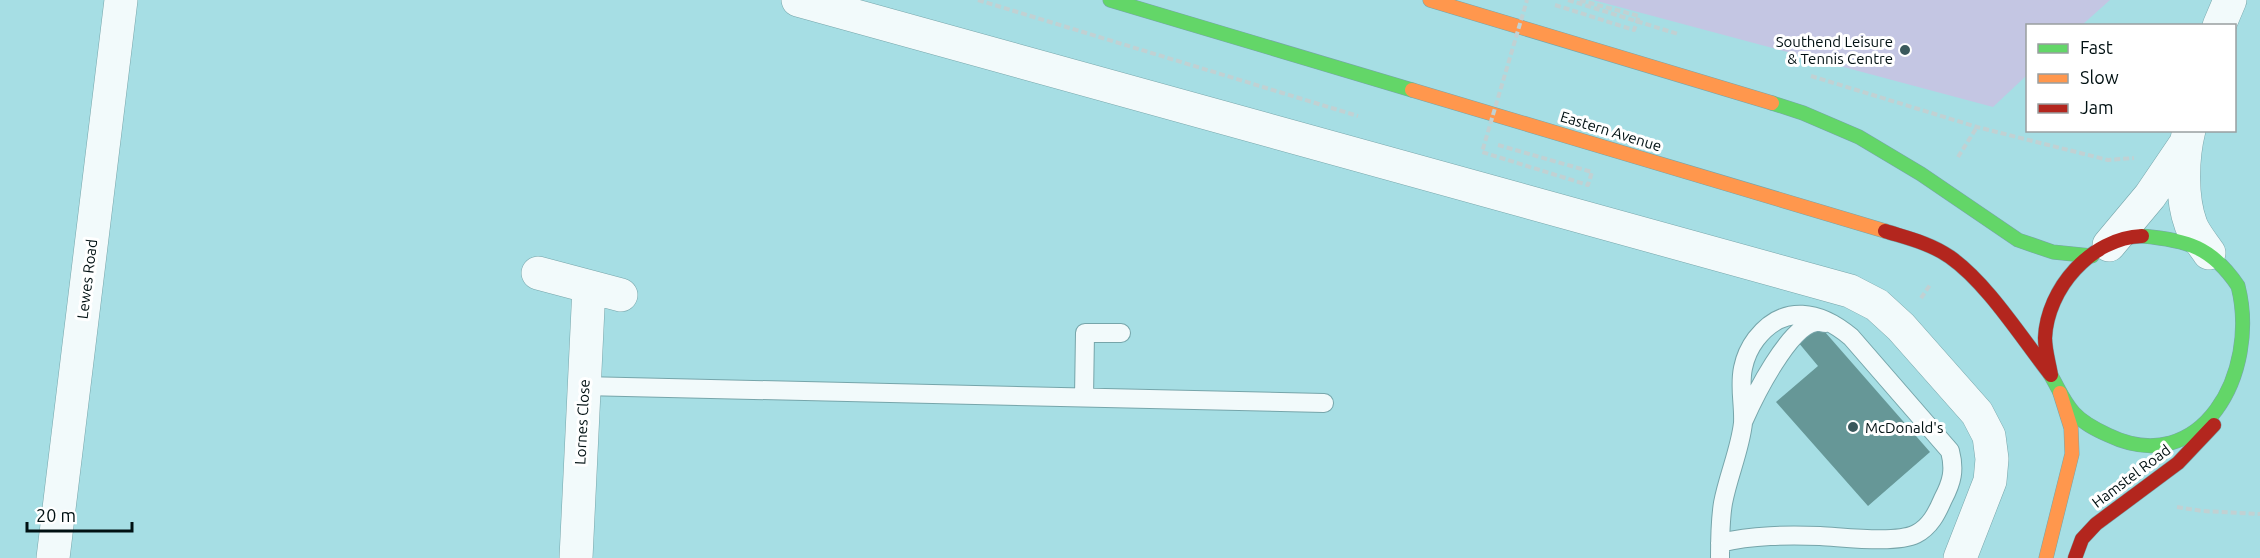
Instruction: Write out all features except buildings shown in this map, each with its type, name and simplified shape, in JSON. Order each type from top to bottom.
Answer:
[{"type":"main road","name":"Eastern Avenue","points":[[1110,0],[1924,243],[1950,257],[1981,286],[2051,375],[2073,412],[2089,426],[2122,442],[2146,446],[2171,445],[2215,424],[2240,397]]},
{"type":"main road","name":"Eastern Avenue","points":[[1430,0],[1803,112],[1859,137],[1930,179],[2018,240],[2053,252],[2100,250]]},
{"type":"main road","name":"Eastern Avenue","points":[[2051,375],[2045,339],[2052,303],[2079,264],[2100,250],[2139,236],[2175,239],[2218,262]]},
{"type":"main road","points":[[2218,262],[2249,273]]},
{"type":"main road","points":[[2218,262],[2248,302],[2254,346]]},
{"type":"main road","points":[[2046,558],[2072,454],[2071,428],[2060,393]]},
{"type":"main road","name":"Hamstel Road","points":[[2075,558],[2082,538],[2096,524],[2178,463],[2215,424]]},
{"type":"street","name":"Lewes Road","points":[[53,558],[121,0]]},
{"type":"street","points":[[798,0],[1850,291],[1877,305],[1901,327],[1977,413],[1989,436],[1992,459],[1990,481],[1960,558]]},
{"type":"street","points":[[2220,24],[2230,0]]},
{"type":"street","points":[[2100,250],[2150,196],[2188,137]]},
{"type":"street","points":[[2188,137],[2186,202],[2191,225],[2218,262]]},
{"type":"street","points":[[538,273],[621,295]]},
{"type":"street","name":"Lornes Close","points":[[576,558],[589,287]]},
{"type":"lane","points":[[1720,551],[1744,537],[1902,538],[1914,536],[1934,519],[1952,478],[1954,466],[1950,451],[1851,337],[1836,324],[1819,317],[1800,314],[1781,317],[1765,328],[1752,346],[1743,365],[1740,388],[1743,422]]},
{"type":"lane","points":[[1720,551],[1723,503],[1743,422],[1773,365],[1803,328],[1816,322],[1836,324]]},
{"type":"lane","points":[[1084,398],[1085,333],[1121,333]]},
{"type":"lane","points":[[583,386],[1324,403]]},
{"type":"path","points":[[1498,145],[1592,172],[1588,185],[1482,152],[1527,0]]},
{"type":"path","points":[[1568,0],[1682,36]]},
{"type":"path","points":[[1555,5],[1634,30],[1639,16],[1579,0]]},
{"type":"path","points":[[1806,75],[1977,127],[2108,160],[2135,157]]},
{"type":"shaded area","name":"Southend Leisure & Tennis Centre","points":[[1593,0],[2110,0],[2083,24],[2026,24],[2026,76],[1993,107]]},
{"type":"traffic: fast","points":[[1110,0],[1412,90]]},
{"type":"traffic: fast","points":[[1772,103],[1803,113],[1859,137],[1921,174],[2018,240],[2053,252],[2092,256]]},
{"type":"traffic: fast","points":[[2050,374],[2067,404],[2081,420],[2108,435],[2141,445],[2171,443],[2196,431],[2216,410],[2231,383],[2240,352],[2243,319],[2238,286],[2218,262],[2197,248],[2172,240],[2142,236]]},
{"type":"traffic: slow","points":[[1430,0],[1772,103]]},
{"type":"traffic: slow","points":[[1412,90],[1885,231]]},
{"type":"traffic: slow","points":[[2046,558],[2072,454],[2071,428],[2060,393]]},
{"type":"traffic: jam","points":[[1885,231],[1934,248],[1964,268],[1990,296],[2050,374]]},
{"type":"traffic: jam","points":[[2051,375],[2045,338],[2054,302],[2063,285],[2089,256],[2123,239],[2142,236]]},
{"type":"traffic: jam","points":[[2075,558],[2082,539],[2096,524],[2178,463],[2214,425]]},
{"type":"place","name":"Southend Leisure & Tennis Centre","points":[[1905,50]]},
{"type":"place","name":"McDonald's","points":[[1853,427]]}]
